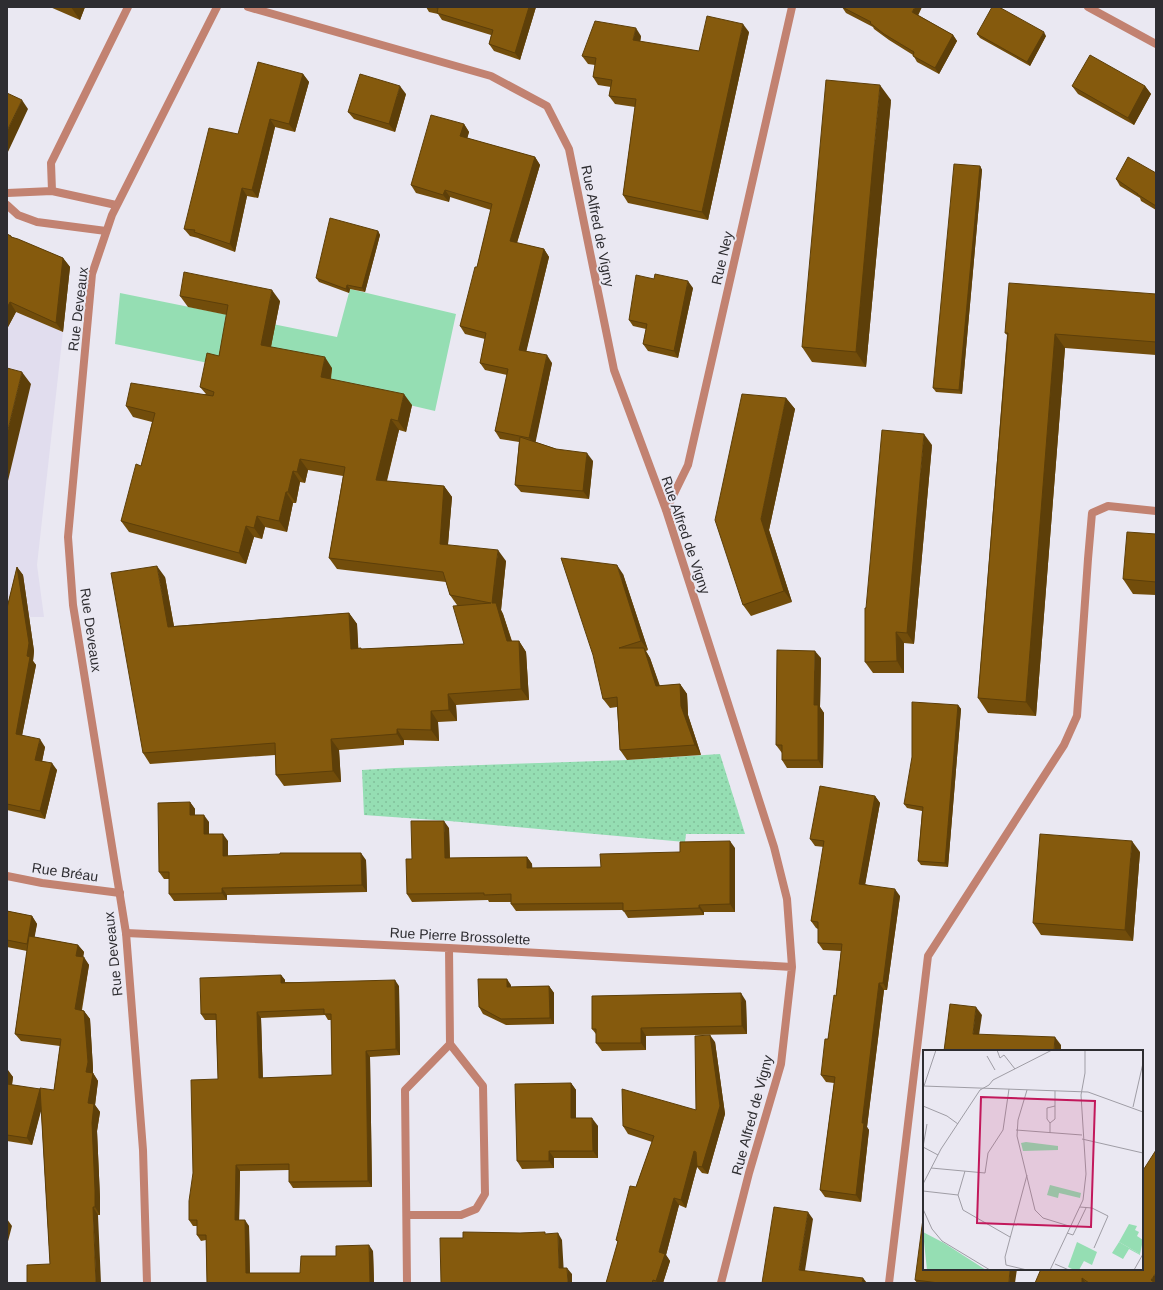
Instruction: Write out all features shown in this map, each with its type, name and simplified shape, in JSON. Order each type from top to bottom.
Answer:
[{"type":"street","points":[[52,191],[51,163],[128,7]]},
{"type":"street","name":"Rue Deveaux","points":[[147,1283],[143,1150],[126,933],[73,605],[68,537],[92,274],[116,205],[217,7]]},
{"type":"street","name":"Rue Alfred de Vigny","points":[[248,7],[491,76],[547,106],[569,149],[614,370],[666,510],[774,847],[787,898],[792,967],[781,1064],[749,1173],[721,1283]]},
{"type":"street","name":"Rue Ney","points":[[666,510],[688,465],[792,7]]},
{"type":"street","points":[[1088,7],[1156,44]]},
{"type":"street","points":[[7,193],[52,191],[116,205]]},
{"type":"street","points":[[7,205],[18,215],[37,222],[106,231]]},
{"type":"street","points":[[889,1283],[928,956],[1064,745],[1077,716],[1092,513],[1108,506],[1156,511]]},
{"type":"street","name":"Rue Bréau","points":[[7,876],[42,883],[120,893]]},
{"type":"street","name":"Rue Pierre Brossolette","points":[[126,933],[449,948],[792,967]]},
{"type":"street","points":[[407,1215],[461,1214],[476,1209],[485,1194],[483,1086],[450,1044],[449,948]]},
{"type":"street","points":[[407,1283],[405,1090],[450,1044]]},
{"type":"shaded area","points":[[7,308],[63,332],[37,565],[44,617],[29,617],[12,620],[7,632]]},
{"type":"green space","points":[[350,289],[456,314],[435,411],[375,397],[115,344],[120,293],[337,337]]},
{"type":"green space","points":[[720,754],[745,834],[686,834],[685,842],[364,815],[362,770],[627,760]]},
{"type":"building","points":[[433,7],[529,7],[515,53],[489,44],[493,30],[437,13],[438,8]]},
{"type":"building","points":[[842,7],[915,7],[912,12],[953,35],[935,68],[913,56],[914,52],[884,34],[870,23],[871,22]]},
{"type":"building","points":[[992,7],[999,7],[1044,32],[1027,62],[977,34]]},
{"type":"building","points":[[707,16],[743,24],[702,212],[623,195],[636,99],[609,96],[612,80],[593,77],[596,58],[582,56],[595,21],[636,28],[633,40],[699,51]]},
{"type":"building","points":[[1090,55],[1145,86],[1128,118],[1072,86]]},
{"type":"building","points":[[258,62],[303,74],[289,124],[270,119],[252,190],[242,188],[230,244],[194,232],[195,230],[184,229],[209,128],[238,134]]},
{"type":"building","points":[[360,74],[400,86],[389,124],[348,112]]},
{"type":"building","points":[[826,80],[880,85],[856,352],[802,347]]},
{"type":"building","points":[[7,93],[22,100],[7,131]]},
{"type":"building","points":[[431,115],[464,124],[460,136],[535,157],[510,241],[544,249],[519,350],[547,355],[529,438],[495,431],[508,369],[480,363],[486,333],[460,326],[475,267],[477,267],[492,204],[445,190],[443,195],[411,185]]},
{"type":"building","points":[[1128,157],[1156,173],[1156,206],[1116,179]]},
{"type":"building","points":[[954,164],[980,166],[959,390],[933,388]]},
{"type":"building","points":[[330,218],[378,231],[362,288],[347,285],[346,289],[316,278]]},
{"type":"building","points":[[7,234],[63,258],[56,323],[10,302],[7,308]]},
{"type":"building","points":[[184,272],[272,290],[261,345],[325,357],[321,377],[404,394],[398,421],[391,419],[376,480],[444,486],[440,544],[498,550],[492,603],[496,603],[507,641],[519,641],[521,689],[448,694],[449,710],[431,711],[431,730],[397,729],[397,734],[331,739],[333,771],[276,775],[275,743],[143,753],[111,573],[157,566],[168,627],[349,613],[351,649],[464,644],[453,606],[491,603],[450,595],[443,572],[329,558],[345,467],[300,459],[297,472],[293,471],[279,521],[257,516],[254,528],[246,526],[239,553],[121,521],[136,464],[141,466],[155,413],[126,406],[131,383],[213,396],[214,392],[200,387],[207,353],[219,356],[228,305],[180,296]]},
{"type":"building","points":[[655,274],[688,281],[674,351],[643,344],[647,324],[629,320],[636,275],[654,279]]},
{"type":"building","points":[[1009,283],[1156,294],[1156,342],[1055,334],[1026,702],[978,698],[1008,333],[1005,333]]},
{"type":"building","points":[[7,368],[22,372],[7,434]]},
{"type":"building","points":[[742,394],[786,398],[761,519],[784,591],[743,605],[715,520]]},
{"type":"building","points":[[882,430],[924,434],[907,633],[896,632],[897,661],[865,662],[865,608]]},
{"type":"building","points":[[520,437],[556,449],[587,453],[583,491],[515,485]]},
{"type":"building","points":[[1127,532],[1156,534],[1156,582],[1123,579]]},
{"type":"building","points":[[561,558],[617,565],[641,641],[619,648],[644,648],[656,686],[680,684],[681,706],[695,745],[620,750],[617,697],[603,699],[593,655]]},
{"type":"building","points":[[17,567],[29,643],[27,656],[30,657],[16,734],[40,739],[35,760],[52,763],[40,811],[7,804],[7,608]]},
{"type":"building","points":[[777,650],[815,651],[814,705],[818,705],[818,760],[782,760],[782,745],[776,745]]},
{"type":"building","points":[[912,702],[958,705],[945,863],[918,861],[923,807],[904,804],[912,757]]},
{"type":"building","points":[[820,786],[875,796],[859,884],[895,889],[883,983],[879,983],[862,1123],[864,1123],[856,1195],[820,1190],[835,1077],[821,1075],[825,1039],[828,1039],[834,995],[836,996],[842,944],[818,943],[818,922],[811,921],[824,841],[810,839]]},
{"type":"building","points":[[190,802],[190,815],[204,815],[204,834],[223,834],[223,856],[280,853],[361,853],[362,885],[222,888],[222,893],[169,894],[169,872],[159,872],[158,803]]},
{"type":"building","points":[[411,821],[444,821],[445,858],[527,857],[527,868],[601,867],[600,854],[680,852],[680,842],[730,841],[730,904],[699,905],[699,908],[623,911],[623,903],[511,904],[511,894],[407,894],[406,859],[412,859]]},
{"type":"building","points":[[1040,834],[1132,841],[1125,930],[1033,923]]},
{"type":"building","points":[[7,911],[32,916],[27,944],[7,940]]},
{"type":"building","points":[[29,936],[78,945],[76,956],[84,957],[75,1009],[84,1011],[88,1062],[86,1072],[93,1073],[88,1103],[94,1104],[92,1123],[95,1190],[95,1207],[93,1207],[96,1283],[27,1283],[27,1265],[50,1264],[40,1088],[54,1090],[61,1039],[15,1034]]},
{"type":"building","points":[[281,975],[281,983],[395,980],[396,1049],[366,1051],[368,1181],[289,1182],[289,1164],[236,1165],[235,1220],[245,1220],[246,1273],[300,1273],[301,1256],[336,1256],[336,1246],[369,1245],[370,1283],[207,1283],[206,1235],[197,1235],[197,1220],[189,1220],[189,1201],[193,1173],[191,1080],[218,1079],[216,1014],[201,1014],[200,978]],"holes":[[[324,1009],[324,1014],[331,1014],[332,1075],[259,1078],[257,1012]]]},
{"type":"building","points":[[478,979],[507,979],[507,987],[549,986],[550,1018],[501,1019],[479,1007]]},
{"type":"building","points":[[741,993],[742,1026],[641,1028],[641,1043],[596,1043],[596,1029],[592,1029],[592,996]]},
{"type":"building","points":[[950,1004],[976,1007],[973,1034],[1055,1037],[1054,1050],[944,1050]]},
{"type":"building","points":[[710,1035],[720,1106],[702,1167],[697,1166],[696,1152],[694,1151],[681,1200],[674,1198],[659,1252],[665,1254],[656,1281],[653,1280],[652,1283],[606,1283],[618,1241],[616,1240],[630,1186],[636,1187],[654,1136],[623,1126],[622,1089],[696,1110],[695,1036]]},
{"type":"building","points":[[571,1083],[571,1118],[592,1118],[593,1151],[549,1151],[549,1161],[517,1161],[515,1084]]},
{"type":"building","points":[[7,1084],[40,1089],[27,1138],[7,1135]]},
{"type":"building","points":[[1156,1150],[1156,1273],[1151,1280],[1155,1283],[1089,1283],[1082,1278],[1082,1283],[1035,1283],[1041,1270],[1143,1270],[1143,1170]]},
{"type":"building","points":[[774,1207],[808,1212],[799,1270],[863,1278],[862,1283],[762,1283]]},
{"type":"building","points":[[923,1219],[923,1270],[1010,1270],[1009,1283],[939,1283],[915,1280]]},
{"type":"building","points":[[463,1232],[558,1233],[559,1268],[567,1268],[568,1283],[441,1283],[440,1238],[463,1238]]}]
